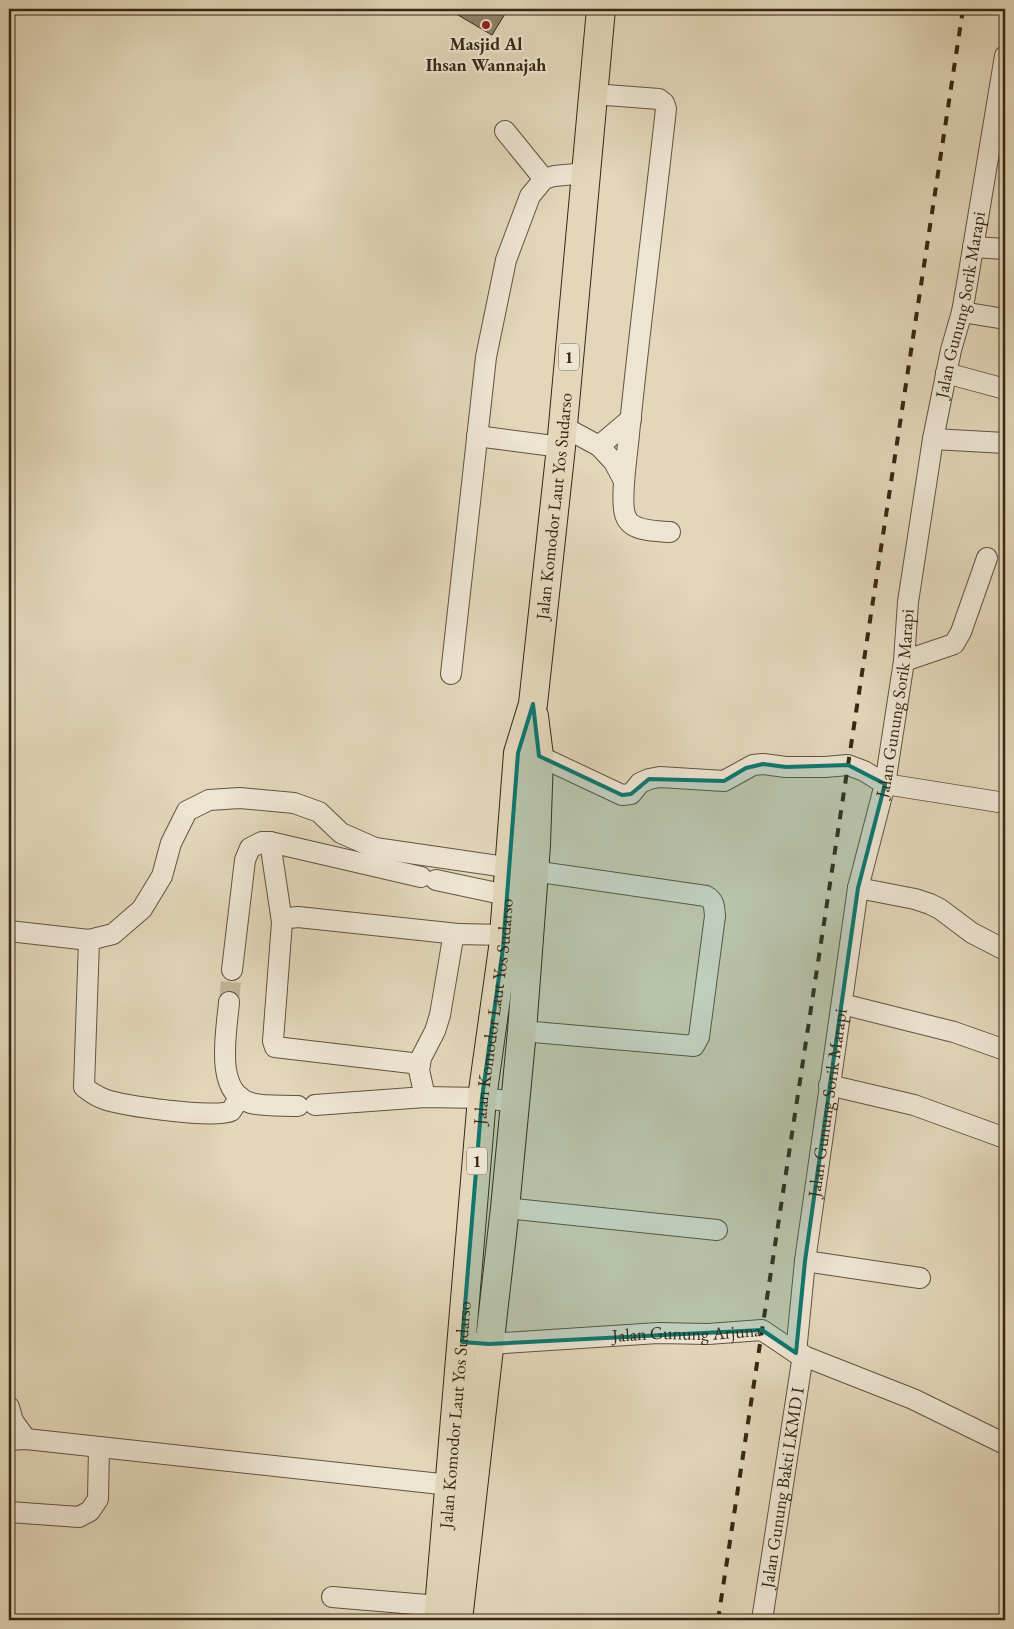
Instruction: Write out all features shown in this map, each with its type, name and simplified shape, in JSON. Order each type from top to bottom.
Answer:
[{"type":"highway","name":"Jalan Komodor Laut Yos Sudarso","points":[[445,1616],[489,1344],[516,1102],[522,1032],[520,898],[528,755],[561,437],[601,9]]},
{"type":"highway","name":"Jalan Komodor Laut Yos Sudarso","points":[[445,1616],[450,1485],[482,1098],[504,935],[520,898]]},
{"type":"street","name":"Jalan Gunung Sorik Marapi","points":[[800,1354],[805,1261],[858,888],[886,784],[904,661],[908,602],[933,439],[946,374],[962,312],[973,247],[1000,118],[1005,56]]},
{"type":"street","points":[[593,94],[659,99],[664,103],[666,109],[624,481],[624,500],[625,517],[633,525],[646,530],[670,532]]},
{"type":"street","points":[[505,131],[544,180]]},
{"type":"street","points":[[451,674],[486,357],[506,260],[530,196],[544,180],[554,176],[586,173]]},
{"type":"street","points":[[973,247],[1005,249]]},
{"type":"street","points":[[962,312],[1005,319]]},
{"type":"street","points":[[946,374],[1005,390]]},
{"type":"street","points":[[600,446],[631,419]]},
{"type":"street","points":[[477,436],[561,437],[600,446],[614,462],[624,481]]},
{"type":"street","points":[[933,439],[1005,443]]},
{"type":"street","points":[[904,661],[954,644],[987,558]]},
{"type":"street","points":[[528,755],[622,795],[631,794],[640,783],[660,777],[724,781],[733,778],[746,768],[763,764],[786,767],[848,765],[864,771],[886,784],[1005,802]]},
{"type":"street","points":[[9,931],[89,940],[114,934],[142,909],[162,876],[171,842],[187,811],[209,800],[240,798],[294,804],[319,812],[341,833],[375,848],[706,896],[712,899],[715,916],[699,1037],[694,1046],[522,1032]]},
{"type":"street","points":[[270,842],[282,922],[273,1041],[275,1047],[420,1064]]},
{"type":"street","points":[[232,970],[247,853],[250,848],[256,845],[270,842],[428,879],[520,898]]},
{"type":"street","points":[[858,888],[915,899],[930,904],[940,909],[972,933],[1005,950]]},
{"type":"street","points":[[282,922],[289,918],[298,917],[458,934],[504,935]]},
{"type":"street","points":[[425,1097],[420,1070],[421,1058],[435,1031],[440,1015],[453,938],[458,934]]},
{"type":"street","points":[[89,940],[84,1087],[92,1094],[119,1104],[170,1111],[212,1114],[227,1114],[240,1097]]},
{"type":"street","points":[[229,1002],[224,1062],[225,1071],[230,1084],[240,1097],[251,1103],[262,1105],[307,1105],[425,1097],[482,1098],[516,1102]]},
{"type":"street","points":[[842,1004],[954,1032],[1005,1050]]},
{"type":"street","points":[[829,1085],[914,1105],[1005,1138]]},
{"type":"street","points":[[505,1208],[717,1230]]},
{"type":"street","points":[[805,1261],[920,1278]]},
{"type":"street","name":"Jalan Gunung Arjuna","points":[[462,1342],[489,1344],[658,1333],[708,1334],[762,1330],[800,1354],[913,1399],[1005,1444]]},
{"type":"street","name":"Jalan Gunung Bakti LKMD I","points":[[762,1620],[800,1354]]},
{"type":"street","points":[[9,1407],[17,1440],[99,1447],[450,1485]]},
{"type":"street","points":[[9,1512],[79,1517],[90,1511],[98,1499],[99,1447]]},
{"type":"street","points":[[332,1597],[445,1616]]},
{"type":"highlighted area","points":[[533,704],[539,756],[622,795],[631,794],[649,779],[724,781],[746,768],[763,764],[786,767],[848,765],[885,784],[858,888],[805,1261],[796,1353],[762,1330],[489,1344],[462,1342],[482,1098],[503,948],[518,753]]},
{"type":"building","name":"Masjid Al Ihsan Wannajah","points":[[462,9],[508,9],[492,35],[458,15]]},
{"type":"tunnel","points":[[229,1002],[232,970]]},
{"type":"railway","points":[[718,1620],[963,9]]},
{"type":"place","name":"Masjid Al Ihsan Wannajah","points":[[486,25]]}]
